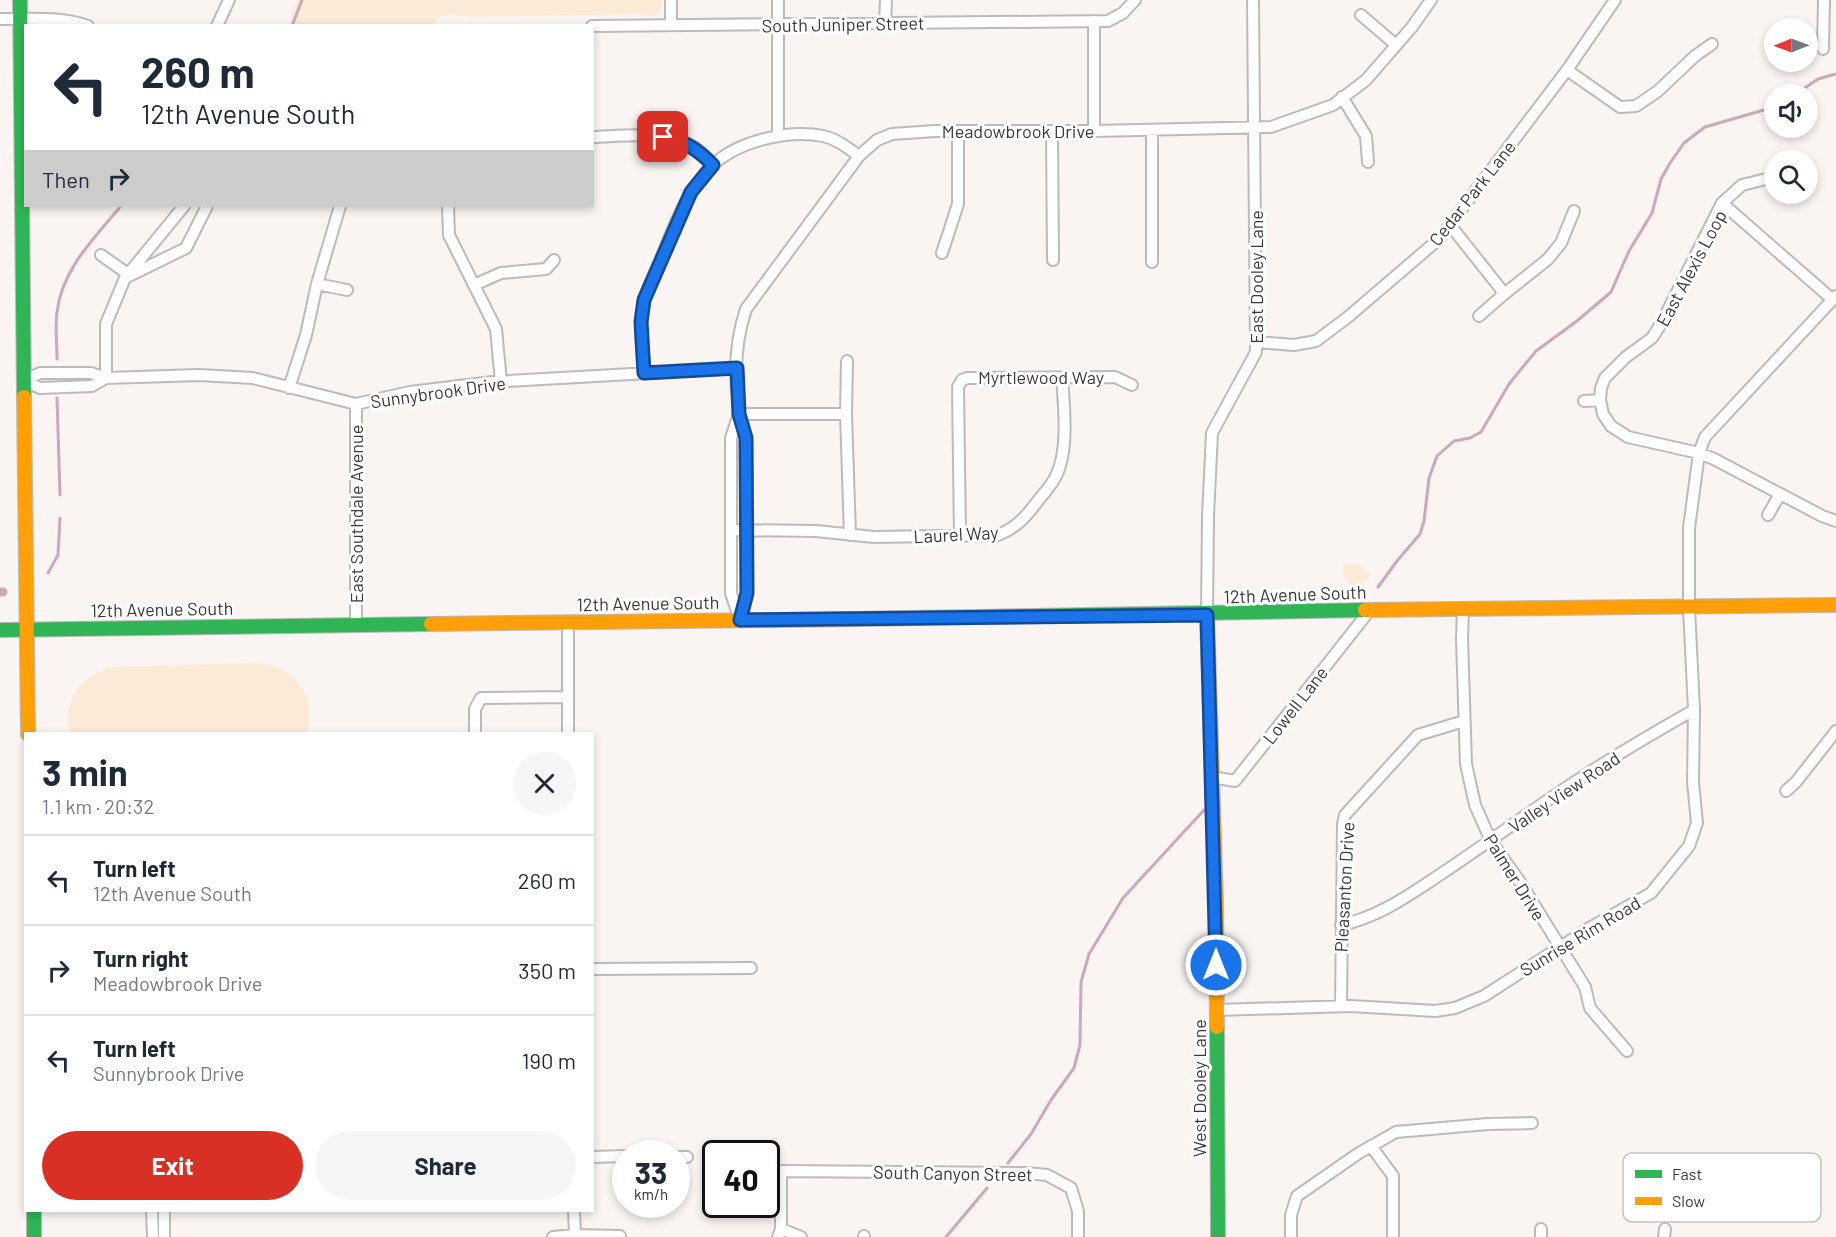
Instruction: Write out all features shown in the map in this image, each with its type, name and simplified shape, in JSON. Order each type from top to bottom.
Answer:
[{"type":"main road","points":[[20,0],[28,732]]},
{"type":"main road","name":"12th Avenue South","points":[[0,630],[1207,615],[1463,608],[1512,610],[1836,605]]},
{"type":"main road","name":"West Dooley Lane","points":[[1207,615],[1216,899],[1218,1237]]},
{"type":"main road","points":[[34,1212],[34,1237]]},
{"type":"street","points":[[218,24],[229,0]]},
{"type":"street","points":[[671,0],[671,25]]},
{"type":"street","points":[[778,0],[778,135]]},
{"type":"street","points":[[885,23],[886,0]]},
{"type":"street","name":"South Juniper Street","points":[[594,26],[1108,21],[1123,14],[1135,0]]},
{"type":"street","name":"East Dooley Lane","points":[[1207,615],[1212,433],[1256,352],[1252,0]]},
{"type":"street","name":"Meadowbrook Drive","points":[[740,620],[747,593],[746,438],[739,414],[737,343],[746,309],[859,156],[877,140],[892,134],[1271,127],[1332,105],[1366,80],[1412,27],[1431,0]]},
{"type":"street","name":"Cedar Park Lane","points":[[1256,342],[1294,345],[1316,341],[1348,317],[1439,239],[1567,69],[1615,0]]},
{"type":"street","points":[[1823,49],[1824,0]]},
{"type":"street","points":[[1361,15],[1396,45]]},
{"type":"street","points":[[0,19],[53,19],[82,24]]},
{"type":"street","points":[[1094,21],[1094,131]]},
{"type":"street","points":[[1567,69],[1620,107],[1636,106],[1658,91],[1695,56],[1712,45]]},
{"type":"street","points":[[1342,98],[1366,136],[1368,162]]},
{"type":"street","points":[[1152,130],[1152,262]]},
{"type":"street","points":[[942,253],[958,204],[958,131]]},
{"type":"street","points":[[1052,131],[1053,260]]},
{"type":"street","points":[[644,373],[641,322],[644,300],[691,192],[713,165],[741,147],[778,135],[825,136],[844,145],[859,156]]},
{"type":"street","points":[[594,137],[650,136],[676,139],[697,149],[713,165]]},
{"type":"street","points":[[1722,203],[1742,185],[1764,180]]},
{"type":"street","name":"East Alexis Loop","points":[[1600,400],[1600,388],[1605,378],[1626,357],[1652,338],[1662,322],[1722,203],[1834,298]]},
{"type":"street","points":[[106,378],[106,324],[126,276],[183,207]]},
{"type":"street","points":[[126,276],[186,248],[206,207]]},
{"type":"street","points":[[289,388],[306,335],[317,284],[340,207]]},
{"type":"street","points":[[448,207],[449,235],[496,329],[501,381]]},
{"type":"street","points":[[1479,316],[1548,259],[1561,243],[1574,211]]},
{"type":"street","points":[[1450,225],[1500,288],[1503,295]]},
{"type":"street","points":[[101,255],[126,276]]},
{"type":"street","points":[[474,285],[501,273],[546,268],[554,260]]},
{"type":"street","points":[[317,284],[347,290]]},
{"type":"street","points":[[1699,453],[1706,437],[1834,298]]},
{"type":"street","points":[[847,361],[846,414],[850,535]]},
{"type":"street","name":"Sunnybrook Drive","points":[[24,381],[40,373],[91,373],[106,378],[199,375],[253,378],[356,404],[410,392],[501,381],[737,368]]},
{"type":"street","name":"Myrtlewood Way","points":[[960,536],[958,387],[962,380],[967,378],[1115,377],[1132,385]]},
{"type":"street","name":"Laurel Way","points":[[731,530],[816,531],[874,537],[998,535],[1010,531],[1030,512],[1055,478],[1061,464],[1062,378]]},
{"type":"street","points":[[1584,400],[1600,400],[1603,414],[1611,426],[1629,437],[1699,453],[1754,478],[1780,494],[1836,521]]},
{"type":"street","name":"East Southdale Avenue","points":[[356,404],[356,624]]},
{"type":"street","points":[[739,414],[846,414]]},
{"type":"street","name":"Meadowbrook Drive","points":[[739,414],[731,438],[730,594],[740,620]]},
{"type":"street","name":"Sunrise Rim Road","points":[[1217,1010],[1341,1006],[1435,1011],[1455,1008],[1484,996],[1651,893],[1689,846],[1697,824],[1692,782],[1694,710],[1689,608],[1689,528],[1699,453]]},
{"type":"street","points":[[1768,515],[1780,494]]},
{"type":"street","name":"Palmer Drive","points":[[1463,608],[1464,721],[1466,764],[1471,793],[1491,841],[1520,882],[1585,987],[1590,1008],[1627,1051]]},
{"type":"street","name":"Lowell Lane","points":[[1212,777],[1235,781],[1370,610]]},
{"type":"street","points":[[568,622],[566,697],[568,732]]},
{"type":"street","points":[[475,732],[475,709],[481,698],[566,697]]},
{"type":"street","name":"Valley View Road","points":[[1341,925],[1359,921],[1390,908],[1556,795],[1659,729],[1694,710]]},
{"type":"street","name":"Pleasanton Drive","points":[[1341,1006],[1343,824],[1345,815],[1418,735],[1464,721]]},
{"type":"street","points":[[1786,791],[1796,782],[1836,732]]},
{"type":"street","points":[[594,969],[751,968]]},
{"type":"street","points":[[1291,1237],[1291,1215],[1297,1196],[1371,1146],[1396,1132],[1488,1124],[1532,1123]]},
{"type":"street","points":[[1371,1146],[1393,1176],[1393,1237]]},
{"type":"street","points":[[594,1157],[612,1156]]},
{"type":"street","name":"South Canyon Street","points":[[779,1233],[781,1171],[1026,1173],[1047,1175],[1071,1188],[1078,1211],[1078,1237]]},
{"type":"street","points":[[152,1212],[153,1237]]},
{"type":"street","points":[[164,1212],[164,1237]]},
{"type":"street","points":[[574,1212],[575,1235]]},
{"type":"street","points":[[779,1233],[801,1237]]},
{"type":"street","points":[[554,1237],[620,1236]]},
{"type":"shaded area","points":[[297,0],[662,0],[662,8],[654,17],[641,14],[469,17],[449,14],[440,17],[433,24],[290,24],[292,10]]},
{"type":"shaded area","points":[[1356,563],[1371,576],[1364,583],[1352,585],[1343,576],[1343,565]]},
{"type":"shaded area","points":[[258,663],[278,667],[295,678],[306,695],[310,715],[307,732],[70,732],[69,710],[75,692],[89,678],[109,667]]},
{"type":"waterway","points":[[293,24],[302,0]]},
{"type":"waterway","points":[[1811,84],[1818,79],[1836,74]]},
{"type":"waterway","points":[[1378,587],[1420,534],[1424,521],[1429,478],[1437,456],[1454,441],[1470,438],[1481,432],[1509,384],[1536,351],[1611,292],[1629,251],[1652,213],[1661,179],[1684,143],[1705,127],[1764,110]]},
{"type":"waterway","points":[[57,359],[57,312],[65,282],[81,254],[120,207]]},
{"type":"waterway","points":[[57,398],[60,495]]},
{"type":"waterway","points":[[48,573],[58,555],[60,518]]},
{"type":"waterway","points":[[1008,1163],[1031,1134],[1051,1100],[1074,1068],[1080,1045],[1081,982],[1089,954],[1123,898],[1204,810]]},
{"type":"waterway","points":[[946,1237],[987,1188]]},
{"type":"traffic: fast","points":[[20,0],[24,397]]},
{"type":"traffic: fast","points":[[860,619],[1365,610]]},
{"type":"traffic: fast","points":[[0,630],[431,624]]},
{"type":"traffic: fast","points":[[1217,1027],[1218,1237]]},
{"type":"traffic: fast","points":[[34,1212],[34,1237]]},
{"type":"traffic: slow","points":[[24,397],[28,732]]},
{"type":"traffic: slow","points":[[1365,610],[1836,605]]},
{"type":"traffic: slow","points":[[1207,615],[1216,899],[1217,1027]]},
{"type":"traffic: slow","points":[[431,624],[860,619]]},
{"type":"route","points":[[663,137],[676,139],[697,149],[713,165],[691,192],[644,300],[641,322],[644,373],[737,368],[739,414],[746,438],[747,593],[740,620],[1207,615],[1216,965]]}]
